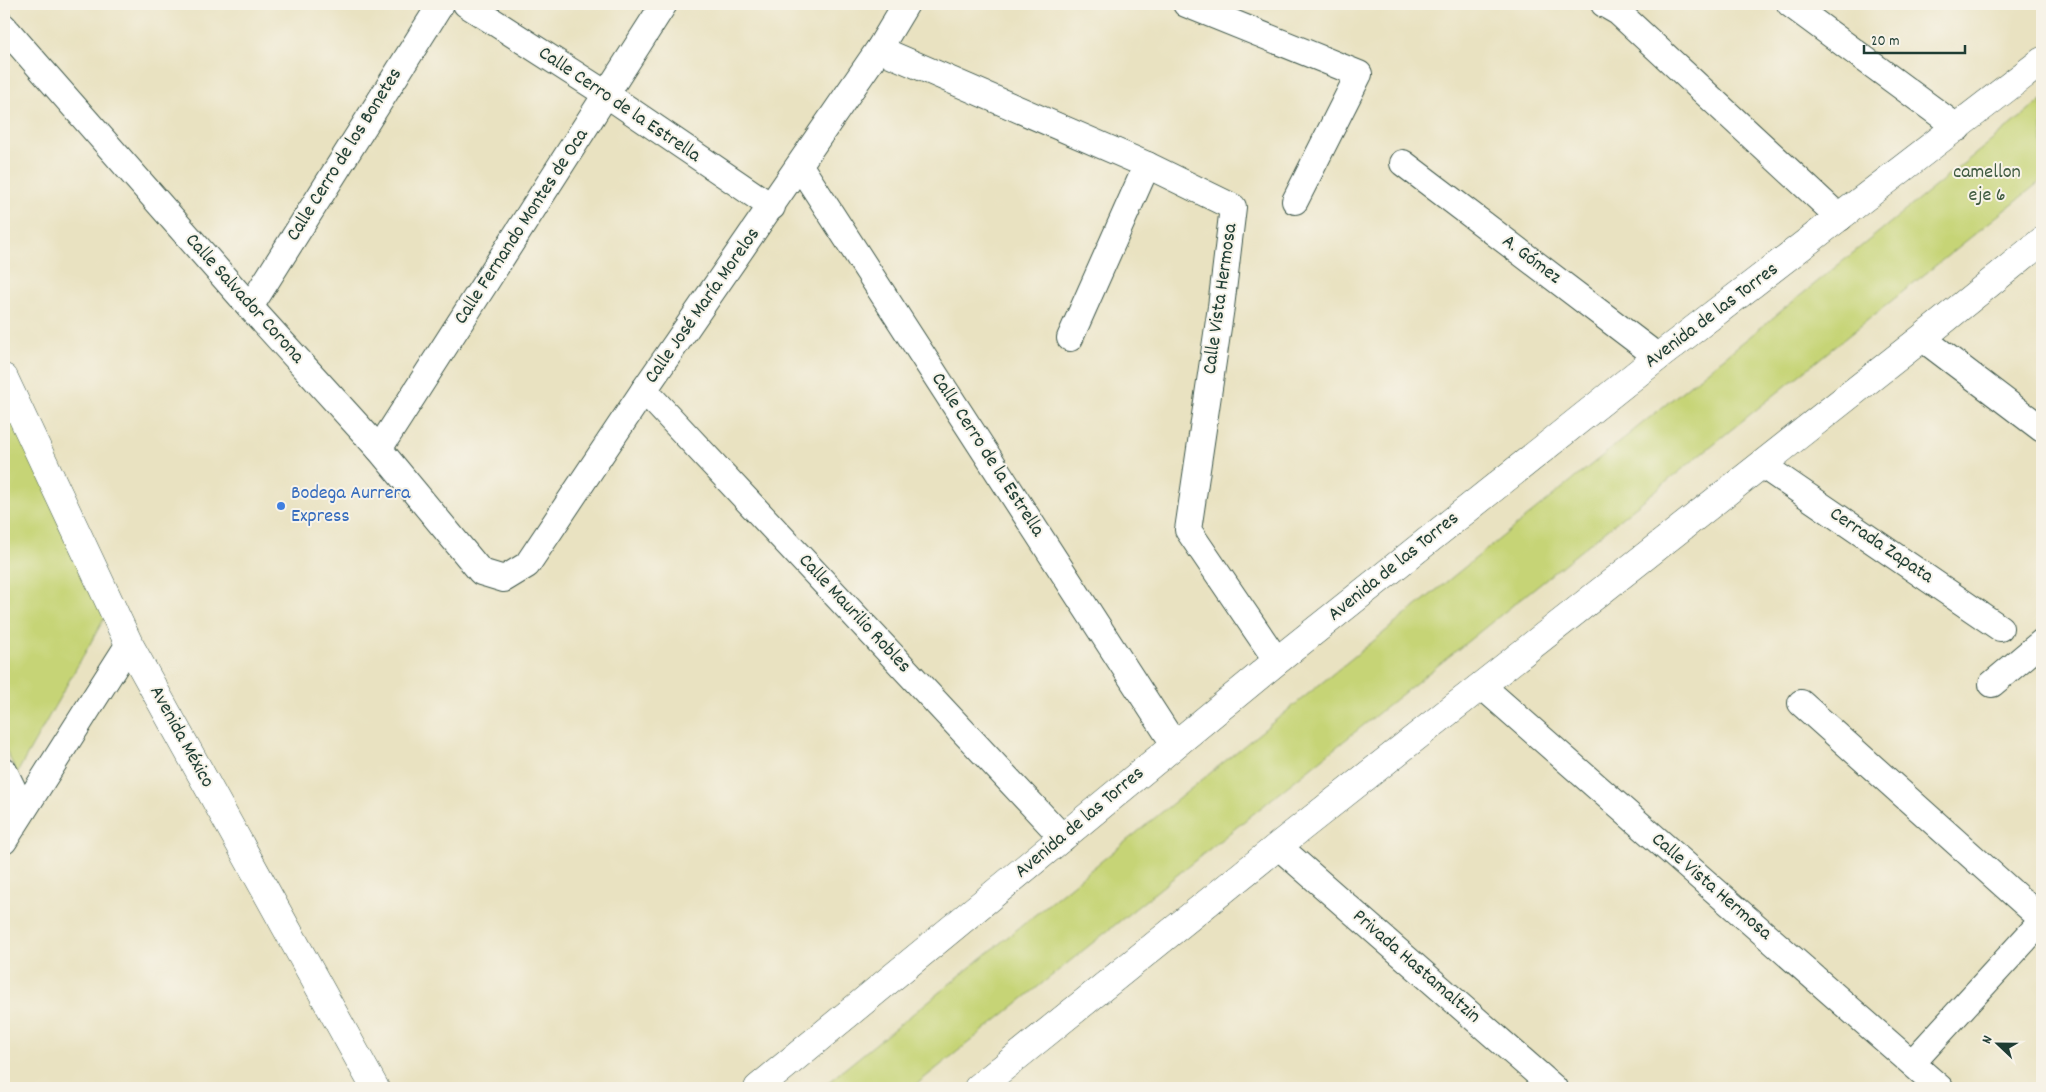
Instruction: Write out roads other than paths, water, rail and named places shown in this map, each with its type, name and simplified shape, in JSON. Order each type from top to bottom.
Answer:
[{"type":"main road","name":"Avenida de las Torres","points":[[758,1088],[1277,661],[1658,357],[2042,62]]},
{"type":"main road","points":[[978,1088],[1278,846],[1762,465],[2042,241]]},
{"type":"main road","name":"Avenida México","points":[[4,378],[129,644],[375,1088]]},
{"type":"street","name":"Calle Cerro de los Bonetes","points":[[250,307],[441,4]]},
{"type":"street","name":"Calle Cerro de la Estrella","points":[[466,4],[606,94],[772,207]]},
{"type":"street","name":"Calle Fernando Montes de Oca","points":[[379,449],[664,4]]},
{"type":"street","name":"Calle José María Morelos","points":[[481,572],[504,579],[528,565],[644,390],[772,207],[879,49],[906,4]]},
{"type":"street","points":[[1186,4],[1359,74],[1295,201]]},
{"type":"street","points":[[1604,4],[1618,12],[1840,218]]},
{"type":"street","points":[[1790,4],[1958,128]]},
{"type":"street","name":"Calle Salvador Corona","points":[[4,27],[250,307],[379,449],[481,572]]},
{"type":"street","name":"Calle Vista Hermosa","points":[[879,49],[1147,165],[1233,207],[1221,307],[1188,530],[1277,661]]},
{"type":"street","name":"A. Gómez","points":[[1403,163],[1658,357]]},
{"type":"street","points":[[1070,338],[1147,165]]},
{"type":"street","name":"Calle Cerro de la Estrella","points":[[800,166],[1174,744]]},
{"type":"street","points":[[1922,338],[2042,429]]},
{"type":"street","name":"Calle Maurilio Robles","points":[[644,390],[1063,838]]},
{"type":"street","name":"Cerrada Zapata","points":[[1762,465],[2000,628]]},
{"type":"street","points":[[1992,684],[2042,642]]},
{"type":"street","points":[[4,841],[129,644]]},
{"type":"street","name":"Calle Vista Hermosa","points":[[1482,686],[1940,1088]]},
{"type":"street","points":[[1801,703],[2042,920],[1912,1063]]},
{"type":"street","points":[[4,771],[23,810]]},
{"type":"street","name":"Privada Hastamaltzin","points":[[1278,846],[1554,1088]]},
{"type":"place","name":"Bodega Aurrera Express","points":[[281,506]]},
{"type":"park label","name":"camellon eje 6","points":[[1987,184]]}]
